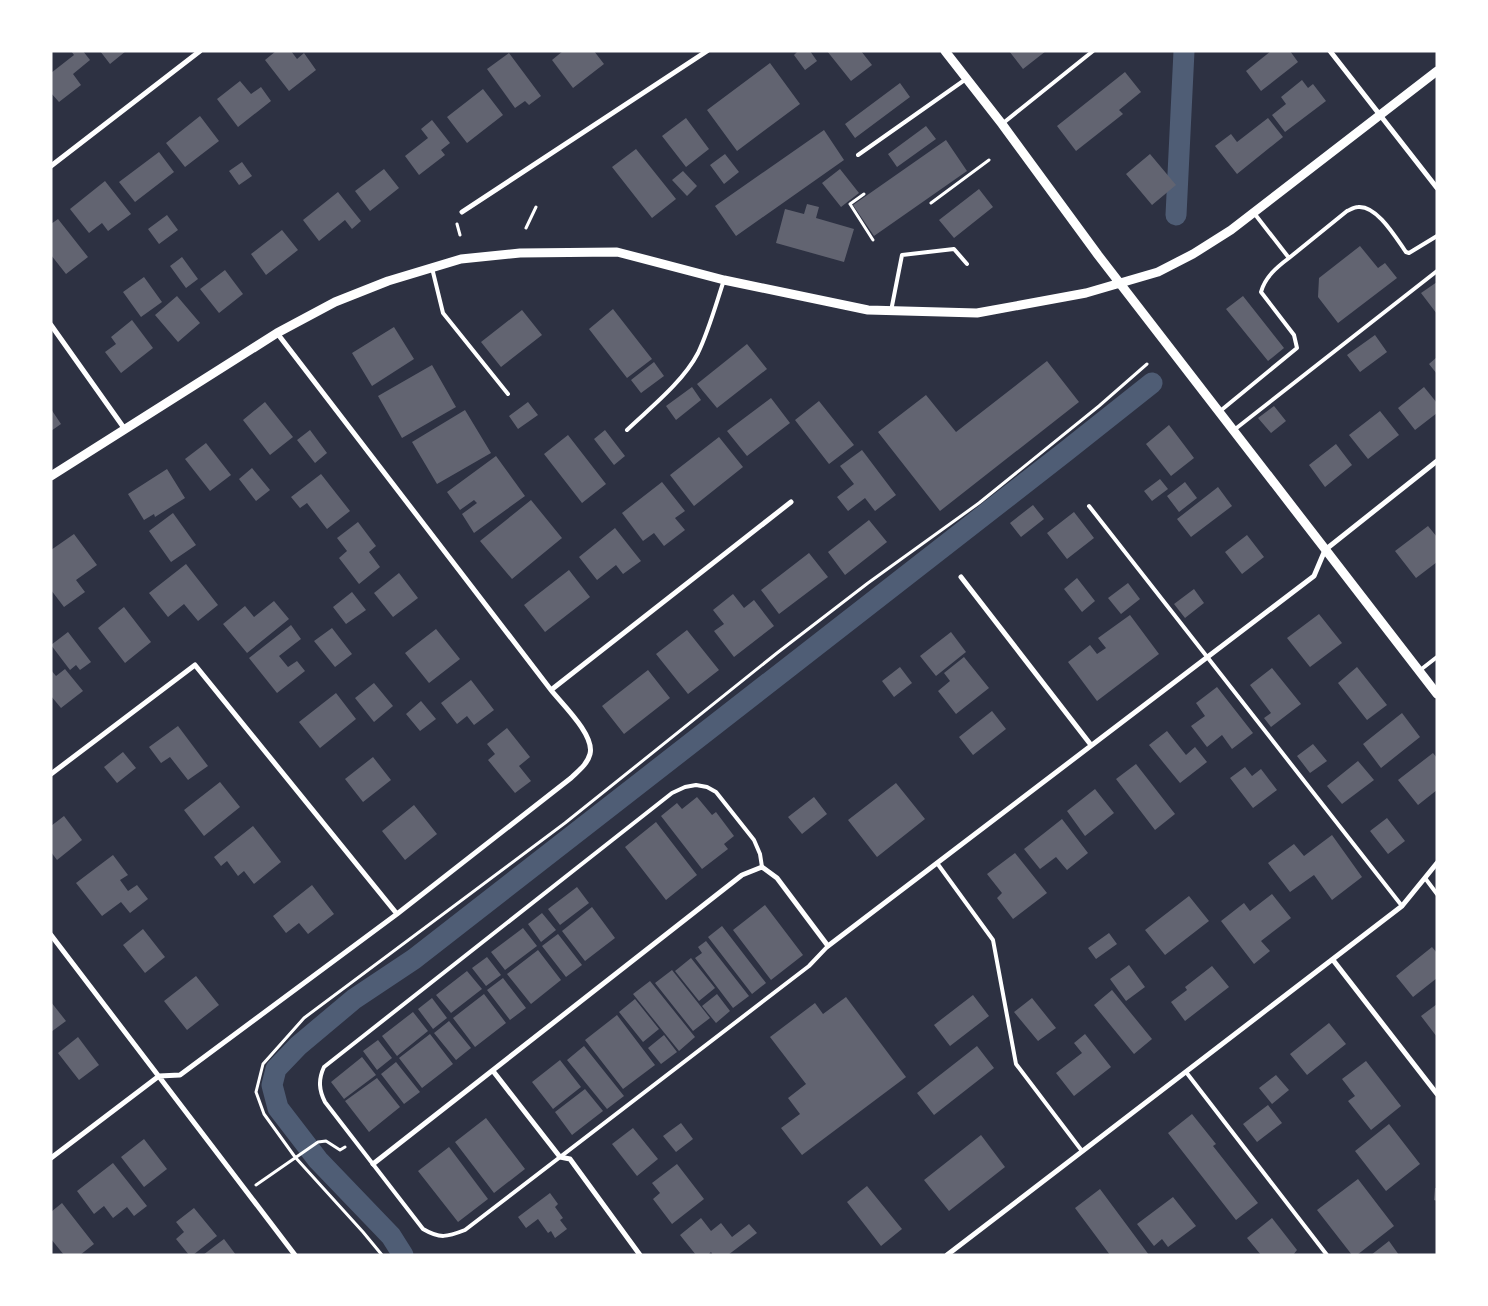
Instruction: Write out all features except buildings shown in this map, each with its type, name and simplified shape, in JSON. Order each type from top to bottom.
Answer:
[{"type":"street","points":[[51,166],[200,51]]},
{"type":"street","points":[[462,212],[707,51]]},
{"type":"street","points":[[945,51],[1002,124],[1120,283],[1437,694]]},
{"type":"street","points":[[1330,51],[1437,188]]},
{"type":"street","points":[[51,476],[124,428],[277,333],[335,302],[388,281],[461,259],[520,253],[617,252],[724,280],[868,310],[977,313],[1086,293],[1158,272],[1193,254],[1231,230],[1437,71]]},
{"type":"street","points":[[51,325],[124,428]]},
{"type":"street","points":[[51,1158],[159,1076],[180,1075],[397,914],[571,778],[586,764],[591,753],[585,731],[551,690],[277,333]]},
{"type":"street","points":[[373,1164],[742,875],[762,867],[777,878],[828,946],[1314,576],[1325,550],[1437,461]]},
{"type":"street","points":[[551,690],[791,502]]},
{"type":"street","points":[[961,577],[1091,745]]},
{"type":"street","points":[[51,774],[195,665],[397,914]]},
{"type":"street","points":[[947,1255],[1402,906],[1437,863]]},
{"type":"street","points":[[51,935],[295,1255]]},
{"type":"street","points":[[1332,960],[1437,1094]]},
{"type":"street","points":[[492,1070],[560,1157],[570,1159],[640,1255]]},
{"type":"lane","points":[[1002,124],[1093,51]]},
{"type":"lane","points":[[858,155],[966,79]]},
{"type":"lane","points":[[1219,412],[1297,348],[1294,335],[1261,292],[1263,284],[1277,268],[1347,211],[1358,207],[1368,209],[1381,218],[1406,252],[1409,253],[1437,236]]},
{"type":"lane","points":[[1253,212],[1289,258]]},
{"type":"lane","points":[[891,310],[902,256],[954,249],[967,264]]},
{"type":"lane","points":[[432,268],[443,313],[508,394]]},
{"type":"lane","points":[[1233,430],[1437,271]]},
{"type":"lane","points":[[626,430],[674,386],[697,354],[714,314],[724,280]]},
{"type":"lane","points":[[1090,506],[1402,906]]},
{"type":"lane","points":[[1419,672],[1437,658]]},
{"type":"lane","points":[[762,867],[760,854],[754,840],[716,792],[707,787],[696,785],[685,787],[672,793],[324,1067],[319,1083],[325,1102],[423,1228],[432,1234],[443,1237],[465,1230],[809,966],[828,946]]},
{"type":"lane","points":[[937,862],[993,940],[1016,1064],[1082,1151]]},
{"type":"lane","points":[[1425,878],[1437,894]]},
{"type":"lane","points":[[1186,1072],[1326,1255]]},
{"type":"path","points":[[931,204],[989,160]]},
{"type":"path","points":[[864,194],[850,204],[874,240]]},
{"type":"path","points":[[526,228],[536,207]]},
{"type":"path","points":[[457,222],[460,235]]},
{"type":"path","points":[[382,1255],[295,1157],[264,1114],[256,1092],[263,1064],[304,1018],[565,823],[800,635],[978,503],[1099,406],[1147,364]]},
{"type":"path","points":[[246,1192],[318,1142],[326,1141],[340,1150],[355,1142]]},
{"type":"waterway","points":[[1176,215],[1184,51]]},
{"type":"waterway","points":[[403,1255],[391,1236],[318,1160],[278,1108],[272,1085],[276,1069],[298,1046],[354,999],[414,959],[1152,383]]}]
